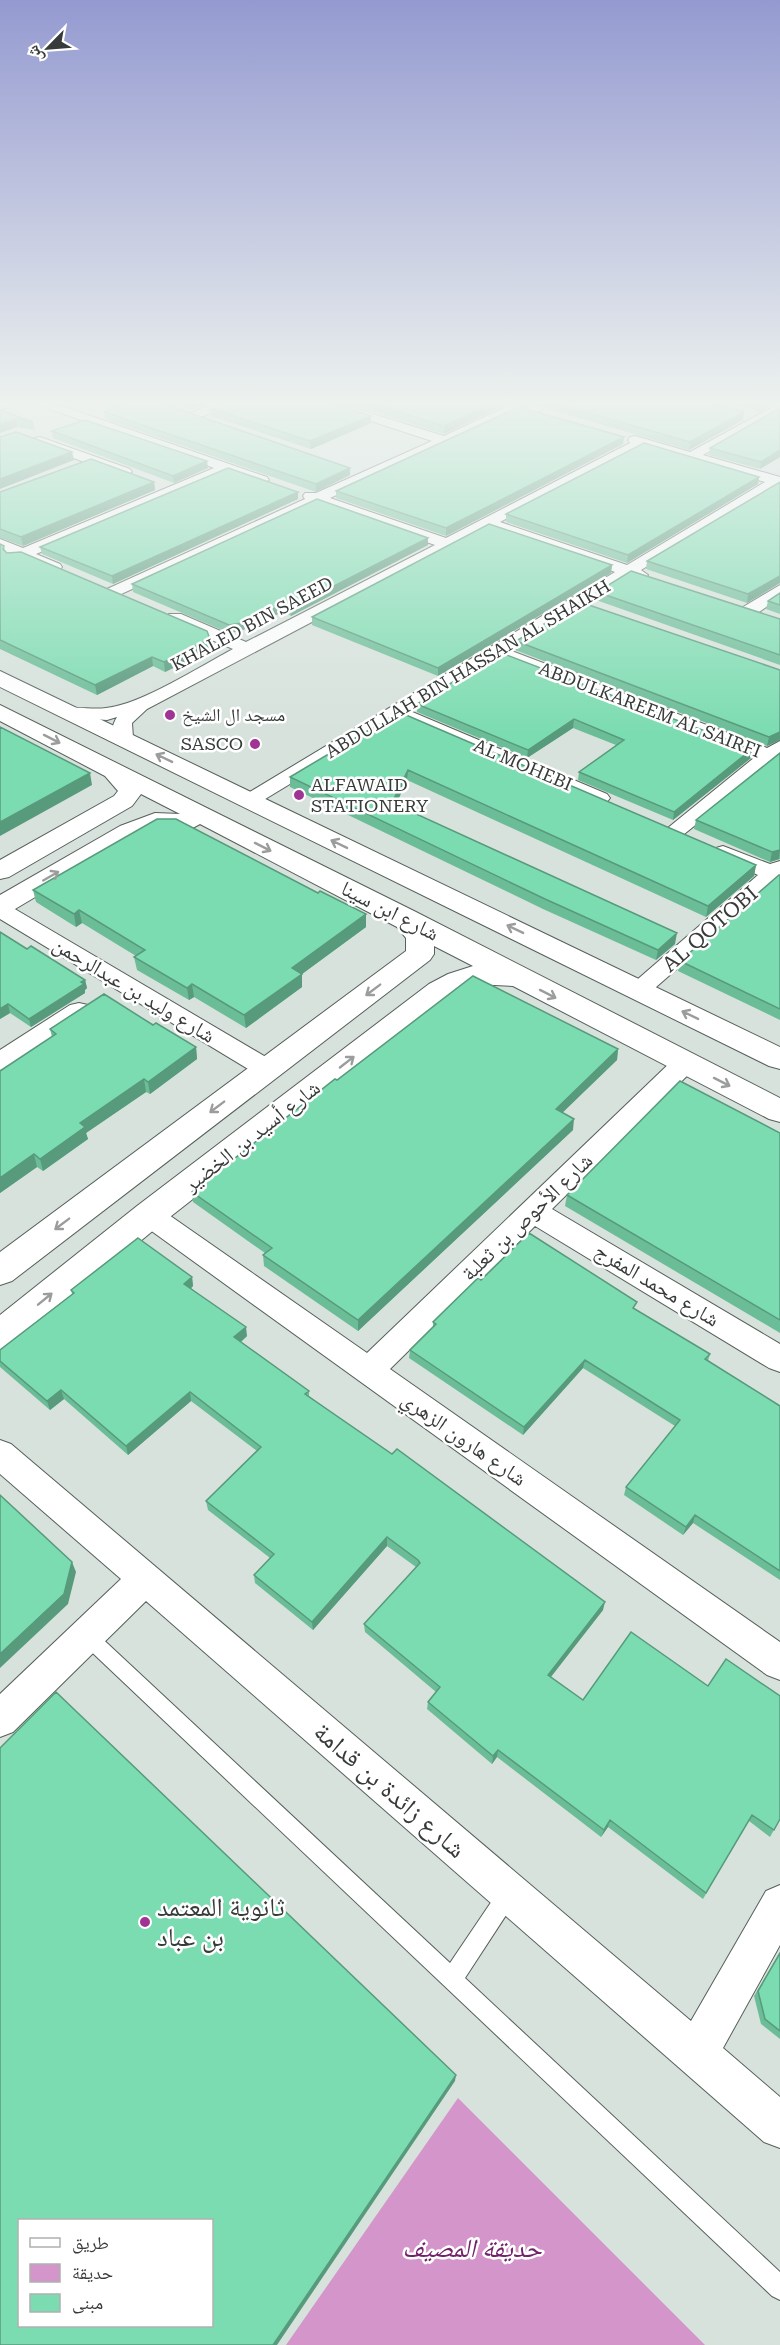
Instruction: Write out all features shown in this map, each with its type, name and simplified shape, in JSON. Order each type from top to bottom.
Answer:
[{"type":"street","points":[[0,563],[121,512]]},
{"type":"street","points":[[113,592],[288,512]]},
{"type":"street","points":[[357,512],[448,544]]},
{"type":"street","name":"KHALED BIN SAEED","points":[[123,738],[120,729],[123,722],[140,705],[507,512]]},
{"type":"street","name":"ABDULLAH BIN HASSAN AL SHAIKH","points":[[250,800],[629,571],[718,512]]},
{"type":"street","points":[[487,523],[651,578]]},
{"type":"street","points":[[0,544],[73,575]]},
{"type":"street","points":[[93,584],[134,601]]},
{"type":"street","points":[[770,618],[743,609],[780,590]]},
{"type":"street","points":[[578,602],[601,610]]},
{"type":"street","points":[[165,614],[247,649]]},
{"type":"street","name":"ABDULKAREEM AL SAIRFI","points":[[497,651],[775,751]]},
{"type":"street","name":"شارع ابن سينا","points":[[0,678],[780,1059]]},
{"type":"street","points":[[71,713],[107,714],[140,705]]},
{"type":"street","name":"AL MOHEBI","points":[[398,711],[623,808]]},
{"type":"street","name":"شارع ابن سينا","points":[[0,712],[780,1111]]},
{"type":"street","points":[[676,831],[775,751]]},
{"type":"street","points":[[0,871],[123,801],[131,791],[115,772]]},
{"type":"street","points":[[102,814],[123,809],[134,812],[140,818],[129,831]]},
{"type":"street","points":[[0,906],[129,831],[155,821],[182,821],[223,827]]},
{"type":"street","points":[[655,822],[778,872]]},
{"type":"street","name":"AL QOTOBI","points":[[639,990],[778,872]]},
{"type":"street","name":"شارع وليد بن عبدالرحمن","points":[[0,910],[106,993],[267,1069]]},
{"type":"street","name":"شارع أسيد بن الخضير","points":[[0,1271],[420,954],[420,937],[404,917]]},
{"type":"street","points":[[400,969],[421,962],[438,964],[448,974],[439,991]]},
{"type":"street","name":"شارع أسيد بن الخضير","points":[[0,1336],[149,1215],[439,991],[459,978],[480,972],[519,979]]},
{"type":"street","points":[[0,1062],[106,993]]},
{"type":"street","name":"شارع الأحوص بن ثعلبة","points":[[369,1371],[685,1063]]},
{"type":"street","name":"شارع محمد المفرج","points":[[533,1211],[780,1359]]},
{"type":"street","name":"شارع هارون الزهري","points":[[149,1215],[780,1663]]},
{"type":"street","name":"شارع زائدة بن قدامة","points":[[0,1454],[780,2126]]},
{"type":"street","points":[[0,1719],[145,1579]]},
{"type":"street","points":[[696,2054],[780,1905]]},
{"type":"lane","points":[[87,1635],[780,2288]]},
{"type":"lane","points":[[452,1979],[509,1892]]},
{"type":"green space","name":"حديقة المصيف","points":[[458,2098],[705,2345],[286,2345]]},
{"type":"building","points":[[0,512],[80,512],[21,537],[0,529]]},
{"type":"building","points":[[122,512],[253,512],[112,576],[40,547]]},
{"type":"building","points":[[288,512],[355,512],[428,538],[291,608],[281,605],[270,608],[241,623],[229,625],[132,584]]},
{"type":"building","points":[[400,512],[476,512],[446,528]]},
{"type":"building","points":[[509,512],[699,512],[628,555],[506,514]]},
{"type":"building","points":[[729,512],[780,512],[780,576],[748,594],[647,561]]},
{"type":"building","points":[[489,524],[612,565],[438,668],[312,617]]},
{"type":"building","points":[[0,544],[4,546],[3,549],[7,553],[21,552],[207,631],[210,639],[164,662],[152,657],[95,685],[0,640]]},
{"type":"building","points":[[631,571],[780,619],[780,655],[597,592]]},
{"type":"building","points":[[780,593],[780,605],[768,601]]},
{"type":"building","points":[[580,602],[780,670],[780,732],[769,737],[516,641]]},
{"type":"building","points":[[499,652],[752,749],[674,812],[579,772],[624,740],[574,719],[528,750],[417,704]]},
{"type":"building","points":[[399,712],[756,865],[708,906],[408,770],[392,803],[677,933],[658,950],[545,899],[290,777]]},
{"type":"building","points":[[0,727],[90,773],[0,822]]},
{"type":"building","points":[[780,753],[780,850],[772,852],[696,820]]},
{"type":"building","points":[[157,819],[176,819],[318,893],[320,891],[366,914],[292,968],[302,974],[244,1015],[192,984],[187,988],[134,957],[145,950],[79,910],[74,914],[33,890]]},
{"type":"building","points":[[780,875],[780,1009],[680,961]]},
{"type":"building","points":[[0,932],[27,949],[31,946],[85,980],[81,982],[84,984],[29,1019],[8,1004],[0,1009]]},
{"type":"building","points":[[473,976],[618,1049],[556,1109],[574,1119],[358,1320],[263,1255],[272,1248],[192,1192],[335,1079],[337,1080]]},
{"type":"building","points":[[104,994],[153,1025],[156,1023],[196,1047],[148,1082],[144,1079],[80,1123],[85,1127],[40,1159],[34,1154],[0,1178],[0,1071],[56,1034],[50,1029]]},
{"type":"building","points":[[680,1081],[780,1133],[780,1320],[567,1195]]},
{"type":"building","points":[[529,1233],[637,1302],[633,1308],[710,1354],[705,1359],[780,1406],[780,1571],[695,1515],[686,1527],[626,1487],[680,1420],[585,1360],[524,1427],[410,1350],[436,1324],[433,1322],[478,1278],[481,1280]]},
{"type":"building","points":[[138,1238],[192,1277],[184,1284],[246,1327],[234,1337],[309,1391],[305,1394],[392,1454],[397,1449],[605,1602],[548,1675],[583,1700],[631,1632],[708,1686],[726,1659],[780,1696],[780,1819],[774,1830],[752,1815],[706,1893],[610,1820],[604,1830],[498,1750],[493,1756],[428,1702],[440,1687],[364,1624],[420,1563],[418,1560],[387,1537],[312,1622],[254,1575],[274,1554],[206,1501],[261,1447],[190,1392],[126,1446],[61,1390],[47,1401],[0,1361],[0,1350],[74,1293],[71,1290]]},
{"type":"building","points":[[0,1495],[72,1562],[64,1594],[0,1654]]},
{"type":"building","name":"ثانوية المعتمد بن عباد","points":[[56,1692],[456,2075],[273,2345],[0,2345],[0,1748]]},
{"type":"building","points":[[780,1953],[780,2031],[765,2019],[758,1991]]},
{"type":"place","name":"مسجد ال الشيخ","points":[[170,715]]},
{"type":"place","name":"SASCO","points":[[255,744]]},
{"type":"place","name":"ALFAWAID STATIONERY","points":[[299,795]]},
{"type":"place","name":"ثانوية المعتمد بن عباد","points":[[145,1922]]}]
